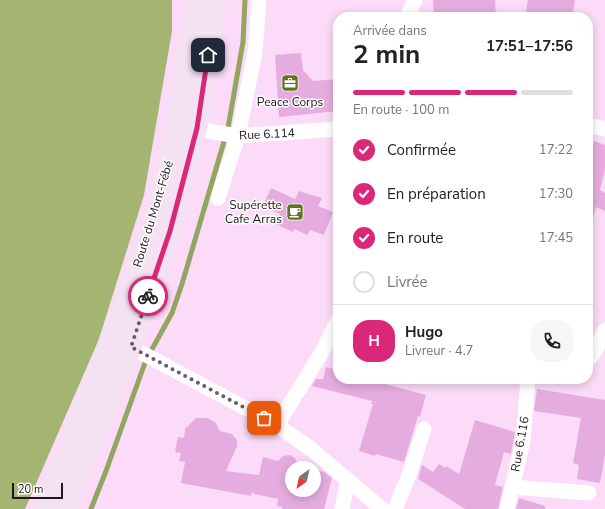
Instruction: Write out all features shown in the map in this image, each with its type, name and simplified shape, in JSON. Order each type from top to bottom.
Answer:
[{"type":"street","name":"Route du Mont-Fébé","points":[[44,509],[108,345],[152,225],[172,149],[194,14],[194,0]]},
{"type":"street","name":"Route du Mont-Fébé","points":[[66,509],[131,347],[170,231],[197,128],[216,0]]},
{"type":"street","points":[[218,198],[238,136],[255,52],[259,0]]},
{"type":"street","points":[[409,12],[415,0]]},
{"type":"street","points":[[593,126],[605,129]]},
{"type":"street","name":"Rue 6.114","points":[[197,128],[238,136],[333,129]]},
{"type":"street","points":[[277,425],[322,352],[333,330]]},
{"type":"street","points":[[593,354],[605,330]]},
{"type":"street","points":[[131,347],[277,425],[311,449],[382,509]]},
{"type":"street","name":"Rue 6.116","points":[[507,509],[523,441],[528,384]]},
{"type":"street","points":[[395,509],[409,475],[424,429]]},
{"type":"street","points":[[342,509],[348,480]]},
{"type":"street","points":[[512,487],[589,493]]},
{"type":"green space","points":[[0,0],[172,0],[172,31],[144,195],[99,339],[25,509],[0,509]]},
{"type":"building","points":[[433,0],[495,0],[496,12],[434,12]]},
{"type":"building","points":[[528,0],[575,0],[573,12],[526,12]]},
{"type":"building","name":"Peace Corps","points":[[301,53],[303,70],[313,81],[333,79],[333,112],[279,117],[275,55]]},
{"type":"building","points":[[594,141],[605,145],[605,170],[600,190],[605,193],[605,211],[596,207],[593,219]]},
{"type":"building","points":[[271,188],[295,199],[299,191],[322,198],[318,206],[333,212],[324,235],[310,230],[307,235],[295,229],[293,232],[275,224],[280,214],[263,206]]},
{"type":"building","points":[[326,367],[333,369],[333,384],[385,384],[426,395],[404,462],[359,451],[373,404],[371,404],[372,401],[312,386],[316,379],[323,379]]},
{"type":"building","points":[[537,389],[605,400],[605,455],[600,483],[577,479],[579,465],[573,463],[581,418],[534,411]]},
{"type":"building","points":[[196,418],[207,418],[215,422],[220,431],[232,434],[237,440],[237,446],[226,471],[259,475],[263,457],[278,461],[283,456],[290,455],[296,459],[297,461],[285,461],[285,497],[321,497],[321,471],[324,472],[332,478],[324,509],[282,509],[282,507],[277,506],[278,499],[251,493],[251,496],[181,483],[185,462],[179,461],[181,453],[175,452],[178,437],[184,438],[185,429]]},
{"type":"building","points":[[475,420],[515,432],[511,454],[504,452],[495,485],[503,487],[498,509],[465,509],[418,479],[422,465],[433,472],[439,464],[445,468],[446,466],[459,474]]},
{"type":"building","points":[[519,498],[545,506],[545,509],[516,509]]},
{"type":"waterway","points":[[91,509],[146,360],[172,313],[182,284],[228,128],[243,42],[245,0]]},
{"type":"way so far","points":[[148,296],[131,347],[182,376],[264,418]]},
{"type":"place","name":"Peace Corps","points":[[290,83]]},
{"type":"place","name":"Supérette Cafe Arras","points":[[295,212]]},
{"type":"route","points":[[148,296],[170,231],[197,128],[208,55]]}]
